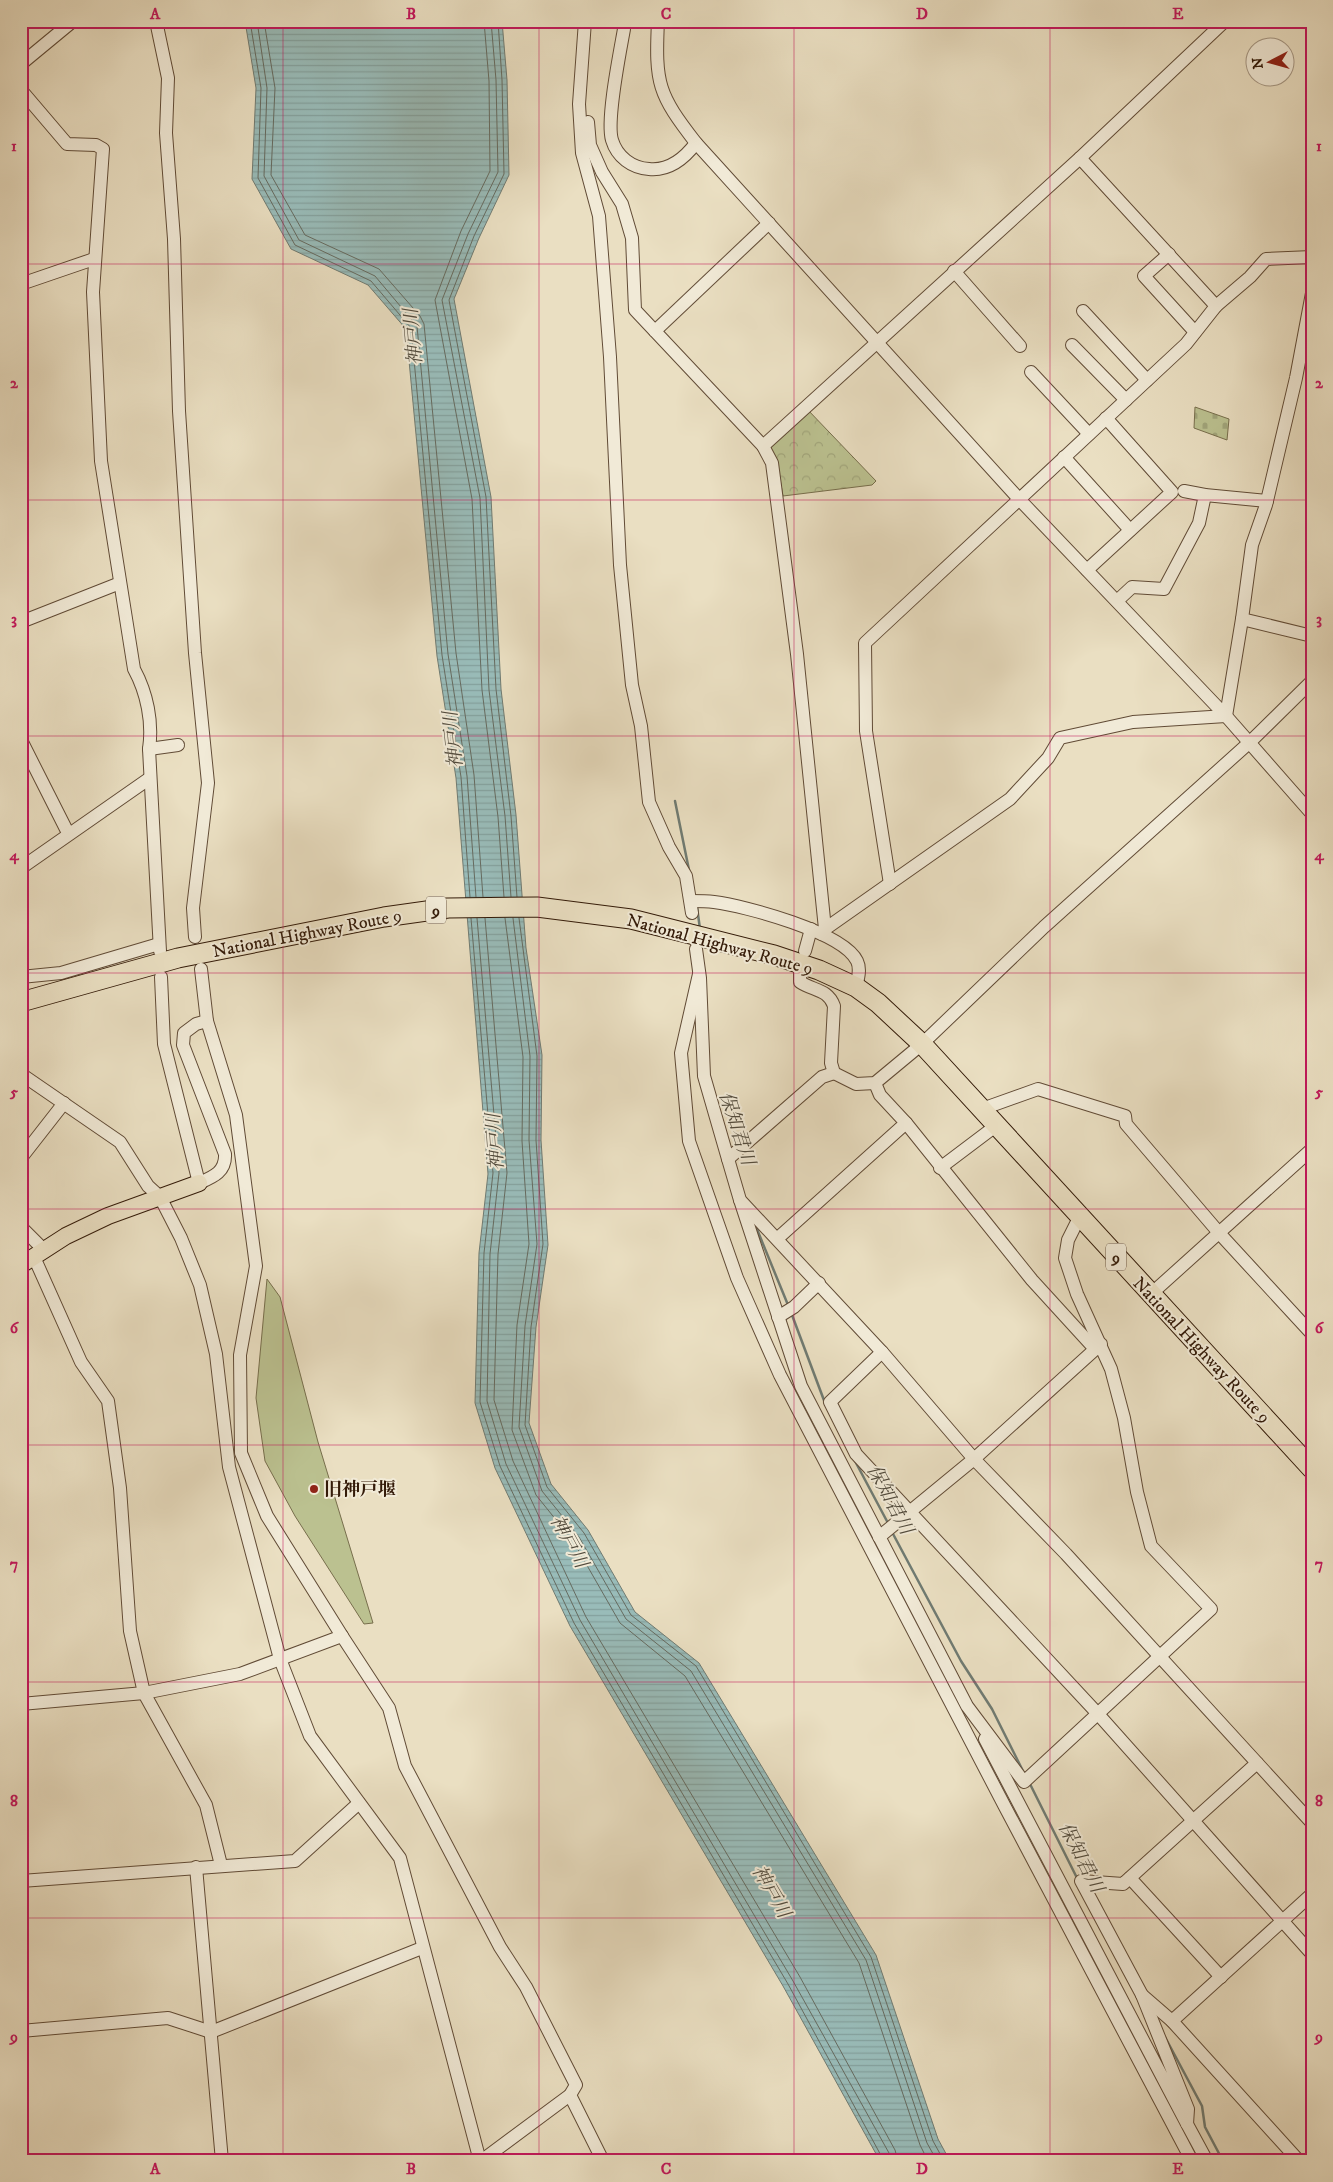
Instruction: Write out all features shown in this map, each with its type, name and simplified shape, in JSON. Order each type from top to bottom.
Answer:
[{"type":"highway","name":"National Highway Route 9","points":[[21,1002],[178,958],[384,917],[448,908],[537,907],[631,919],[774,955],[819,970],[856,987],[878,1003],[922,1044],[1079,1218],[1312,1469]]},
{"type":"highway","name":"National Highway Route 9","points":[[21,998],[47,995]]},
{"type":"main road","points":[[33,1257],[66,1236],[108,1216],[199,1183]]},
{"type":"street","points":[[21,64],[73,21]]},
{"type":"street","points":[[156,21],[168,78],[166,133],[174,239],[179,411],[195,653],[208,783],[192,908],[195,937]]},
{"type":"street","points":[[585,21],[579,104],[582,153],[599,216],[610,357],[620,565],[632,685],[641,726],[649,802],[669,848],[686,876],[691,907],[713,902],[753,910],[819,931],[852,954],[857,961],[859,970],[856,987]]},
{"type":"street","points":[[622,21],[624,29],[610,121],[612,140],[622,158],[638,168],[662,170],[686,156],[696,143]]},
{"type":"street","points":[[658,21],[656,65],[661,90],[671,110],[696,143],[1019,499],[1250,742],[1312,814]]},
{"type":"street","points":[[763,446],[1080,158],[1220,28],[1225,21]]},
{"type":"street","points":[[21,90],[68,144],[96,145],[103,149],[93,292],[101,461],[134,669],[143,685],[151,730],[148,748],[159,947],[61,973],[21,977]]},
{"type":"street","points":[[579,104],[587,118],[590,145],[602,172],[622,204],[629,230],[635,310],[763,446],[772,463],[797,654],[819,931]]},
{"type":"street","points":[[1080,158],[1216,306]]},
{"type":"street","points":[[655,331],[768,223]]},
{"type":"street","points":[[1169,254],[1144,276],[1195,332]]},
{"type":"street","points":[[890,884],[875,777],[868,745],[865,643],[1186,344],[1216,306],[1250,277],[1266,259],[1312,257]]},
{"type":"street","points":[[21,284],[94,259]]},
{"type":"street","points":[[954,271],[1020,346]]},
{"type":"street","points":[[1226,716],[1252,545],[1267,501],[1296,378],[1312,293]]},
{"type":"street","points":[[1083,311],[1147,380]]},
{"type":"street","points":[[1072,345],[1126,400]]},
{"type":"street","points":[[1031,372],[1089,434]]},
{"type":"street","points":[[1087,570],[1172,492],[1106,418]]},
{"type":"street","points":[[1064,457],[1130,530]]},
{"type":"street","points":[[1184,491],[1267,501]]},
{"type":"street","points":[[1117,601],[1132,587],[1164,589],[1199,523],[1205,495]]},
{"type":"street","points":[[21,622],[120,583]]},
{"type":"street","points":[[1242,619],[1312,636]]},
{"type":"street","points":[[728,1159],[822,1077],[834,1073],[856,1084],[875,1083],[922,1044],[1044,926],[1250,742],[1312,681]]},
{"type":"street","points":[[805,951],[819,931],[890,884],[1010,799],[1048,758],[1060,738],[1133,722],[1226,716]]},
{"type":"street","points":[[21,740],[68,833]]},
{"type":"street","points":[[148,748],[178,745]]},
{"type":"street","points":[[21,868],[68,833],[150,778]]},
{"type":"street","points":[[696,949],[704,1076],[740,1200],[801,1386],[1207,2161]]},
{"type":"street","points":[[21,1074],[120,1142],[148,1186],[160,1197],[181,1238],[200,1285],[216,1354],[229,1467],[280,1659],[310,1736],[400,1858],[422,1948],[481,2161],[570,2095],[576,2085],[526,1987],[500,1947],[405,1766],[389,1708],[266,1516],[241,1453],[240,1355],[256,1266],[236,1115],[207,1021],[201,969]]},
{"type":"street","points":[[800,972],[800,982],[825,992],[834,1006],[831,1063],[834,1073]]},
{"type":"street","points":[[699,974],[681,1053],[689,1141],[737,1278],[785,1384],[1004,1806],[1192,2161]]},
{"type":"street","points":[[161,977],[164,1044],[199,1183],[217,1175],[226,1162],[225,1154],[183,1045],[184,1033],[196,1024],[207,1021]]},
{"type":"street","points":[[875,1083],[880,1095],[906,1123],[940,1168],[1032,1280],[1098,1346]]},
{"type":"street","points":[[982,1109],[1038,1089],[1125,1116],[1126,1124],[1220,1234],[1312,1334]]},
{"type":"street","points":[[21,1158],[64,1103]]},
{"type":"street","points":[[778,1238],[906,1123]]},
{"type":"street","points":[[940,1168],[997,1126]]},
{"type":"street","points":[[1151,1294],[1220,1234],[1312,1149]]},
{"type":"street","points":[[740,1200],[778,1238],[882,1352],[974,1459],[1161,1656],[1312,1823]]},
{"type":"street","points":[[967,1706],[1024,1782],[1210,1609],[1151,1546],[1136,1492],[1124,1418],[1111,1369],[1098,1346],[1065,1258],[1068,1240],[1079,1218]]},
{"type":"street","points":[[21,1227],[81,1362],[108,1401],[120,1488],[130,1631],[144,1693],[206,1805],[221,1865]]},
{"type":"street","points":[[778,1317],[794,1307],[819,1283]]},
{"type":"street","points":[[879,1537],[974,1459],[1098,1346]]},
{"type":"street","points":[[882,1352],[830,1402],[856,1454],[1098,1714],[1312,1954]]},
{"type":"street","points":[[21,1704],[144,1693],[240,1674],[342,1636]]},
{"type":"street","points":[[1187,2124],[1188,2110],[1142,1995],[1081,1882],[1123,1884],[1257,1763]]},
{"type":"street","points":[[21,1881],[295,1861],[359,1803]]},
{"type":"street","points":[[196,1867],[222,2161]]},
{"type":"street","points":[[1130,1878],[1221,1977]]},
{"type":"street","points":[[1172,2022],[1312,1894]]},
{"type":"street","points":[[21,2031],[168,2018],[211,2032],[422,1948]]},
{"type":"street","points":[[1142,1995],[1172,2022],[1299,2161]]},
{"type":"street","points":[[570,2095],[603,2161]]},
{"type":"green space","points":[[1195,407],[1229,419],[1227,440],[1194,428]]},
{"type":"green space","points":[[807,409],[876,481],[872,485],[783,496],[777,462],[768,448]]},
{"type":"green space","points":[[267,1279],[280,1297],[318,1442],[373,1623],[364,1624],[295,1516],[265,1461],[256,1398]]},
{"type":"water","name":"神戸川","points":[[245,21],[502,21],[507,80],[509,175],[479,238],[454,299],[491,497],[501,689],[516,815],[526,948],[542,1055],[541,1140],[548,1245],[536,1327],[529,1423],[551,1484],[588,1530],[635,1612],[699,1663],[876,1955],[938,2139],[950,2161],[880,2161],[783,1986],[570,1626],[495,1468],[475,1403],[479,1253],[488,1174],[456,778],[437,656],[406,329],[368,285],[291,249],[252,179],[256,88]]},
{"type":"waterway","name":"保知君川","points":[[675,801],[689,870]]},
{"type":"waterway","name":"保知君川","points":[[697,907],[700,929]]},
{"type":"waterway","name":"保知君川","points":[[754,1222],[788,1305]]},
{"type":"waterway","name":"保知君川","points":[[792,1315],[825,1403]]},
{"type":"waterway","name":"保知君川","points":[[855,1461],[889,1525]]},
{"type":"waterway","name":"保知君川","points":[[892,1532],[961,1661],[992,1709],[1024,1773]]},
{"type":"waterway","name":"保知君川","points":[[1029,1782],[1078,1880]]},
{"type":"waterway","name":"保知君川","points":[[1165,2037],[1202,2106],[1205,2127],[1223,2161]]},
{"type":"place","name":"旧神戸堰","points":[[314,1489]]}]
